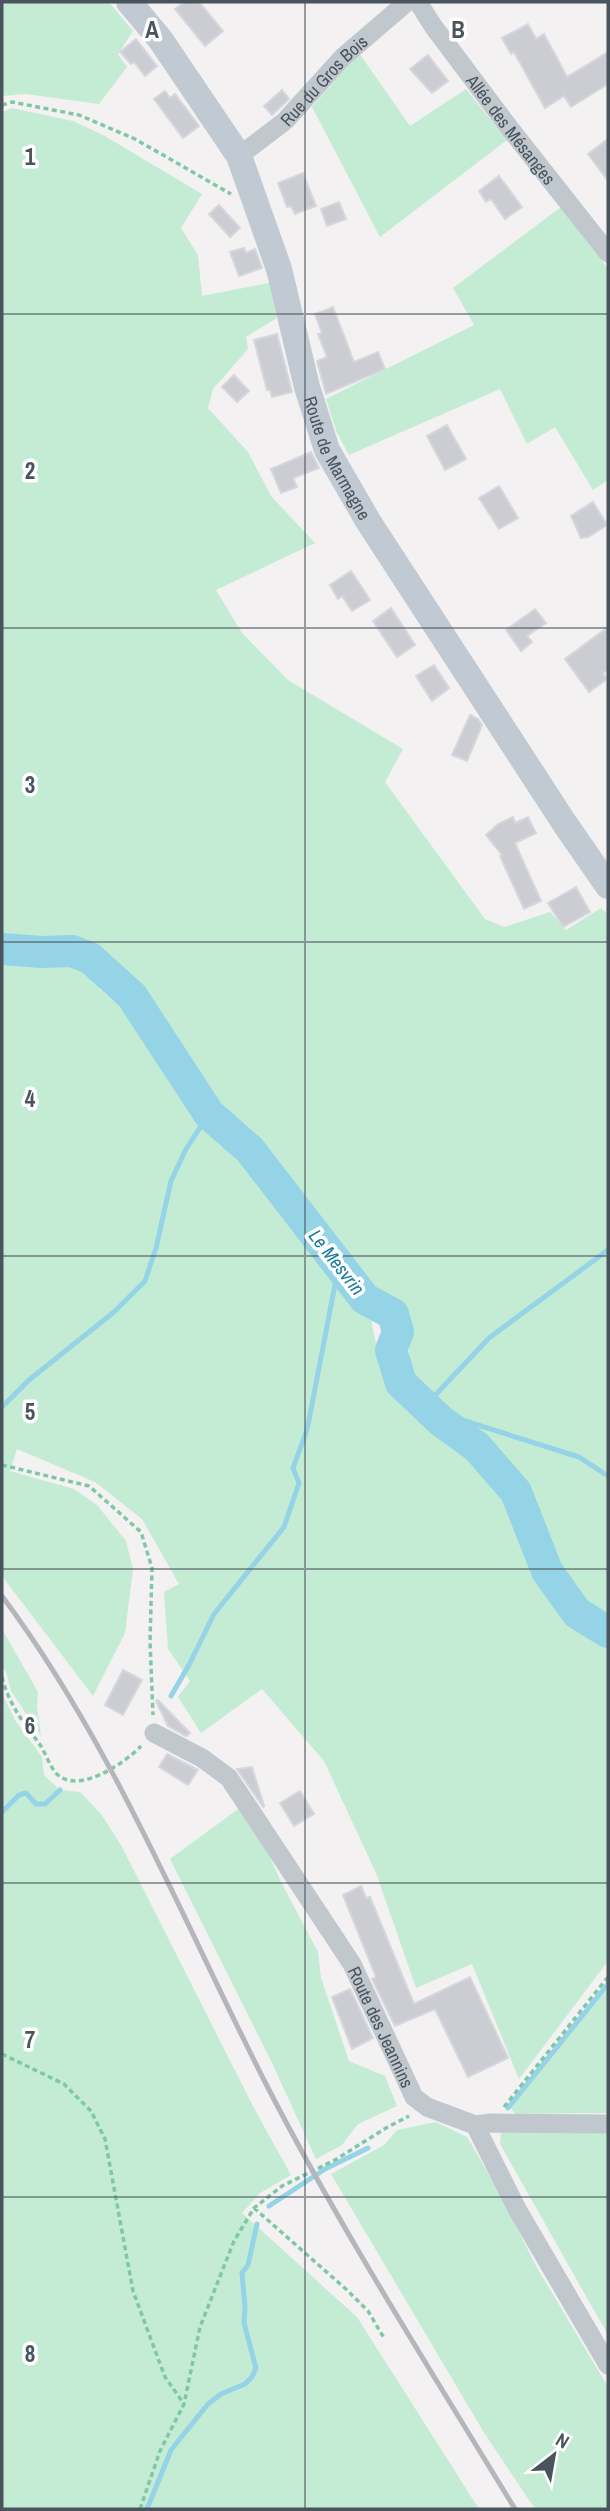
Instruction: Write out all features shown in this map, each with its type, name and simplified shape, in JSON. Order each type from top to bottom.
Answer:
[{"type":"main road","name":"Route de Marmagne","points":[[129,2],[160,40],[240,156],[279,269],[307,387],[327,450],[368,521],[608,886]]},
{"type":"street","name":"Rue du Gros Bois","points":[[240,156],[285,121],[343,57],[407,2]]},
{"type":"street","name":"Allée des Mésanges","points":[[418,2],[488,99],[608,253]]},
{"type":"street","name":"Route des Jeannins","points":[[154,1733],[202,1758],[229,1778],[352,1964],[414,2097],[427,2108]]},
{"type":"street","points":[[427,2108],[483,2124],[608,2124]]},
{"type":"street","points":[[483,2124],[517,2209],[608,2365]]},
{"type":"path","points":[[2,105],[12,102],[79,115],[135,139],[259,210]]},
{"type":"path","points":[[2,1465],[89,1486],[141,1532],[152,1568],[150,1642],[154,1733],[121,1763],[89,1780],[74,1781],[56,1773],[46,1753],[24,1725],[6,1692],[2,1677]]},
{"type":"path","points":[[483,2124],[608,1977]]},
{"type":"path","points":[[2,2054],[64,2084],[91,2111],[105,2140],[133,2291],[165,2377],[184,2404]]},
{"type":"path","points":[[140,2509],[160,2451],[184,2404],[200,2328],[234,2241],[254,2208],[282,2186],[335,2160],[386,2128],[427,2108]]},
{"type":"path","points":[[254,2208],[368,2311],[384,2338]]},
{"type":"green space","points":[[2,2],[109,2],[133,31],[118,54],[127,67],[99,104],[26,94],[2,96]]},
{"type":"green space","points":[[359,53],[410,126],[466,89],[507,140],[380,237],[312,107]]},
{"type":"green space","points":[[12,108],[73,121],[103,135],[202,194],[181,228],[198,255],[202,296],[269,283],[277,318],[246,337],[248,349],[213,389],[208,408],[248,452],[271,496],[315,543],[216,590],[242,633],[288,680],[403,749],[385,782],[485,919],[504,927],[550,912],[566,930],[601,908],[608,915],[608,1626],[581,1602],[556,1574],[521,1487],[481,1438],[410,1384],[408,1325],[405,1313],[365,1287],[279,1164],[213,1106],[175,1041],[125,970],[99,989],[133,1016],[175,1089],[225,1141],[251,1159],[354,1303],[371,1320],[379,1358],[395,1386],[459,1445],[516,1510],[543,1584],[572,1616],[608,1639],[608,1961],[519,2079],[472,1964],[416,1988],[376,1873],[324,1761],[262,1689],[201,1733],[178,1697],[190,1681],[168,1649],[164,1592],[179,1584],[142,1519],[95,1482],[17,1449],[10,1471],[74,1489],[97,1505],[126,1541],[133,1569],[125,1633],[93,1696],[2,1576],[2,112]]},
{"type":"green space","points":[[561,207],[608,269],[608,480],[593,490],[555,427],[527,444],[500,389],[349,455],[337,433],[326,399],[474,325],[453,288]]},
{"type":"green space","points":[[2,1629],[38,1692],[41,1736],[11,1691],[2,1666]]},
{"type":"green space","points":[[2,1693],[15,1720],[42,1757],[44,1775],[60,1790],[80,1792],[101,1814],[121,1845],[255,2110],[291,2175],[260,2193],[242,2213],[357,2317],[479,2509],[2,2509]]},
{"type":"green space","points":[[241,1807],[268,1853],[318,1952],[321,1978],[349,2061],[385,2076],[397,2106],[358,2124],[342,2145],[316,2159],[272,2063],[170,1859]]},
{"type":"green space","points":[[608,1988],[608,2113],[515,2114],[511,2108]]},
{"type":"green space","points":[[436,2122],[467,2137],[498,2190],[536,2266],[608,2387],[608,2509],[535,2509],[483,2431],[331,2174],[384,2145],[397,2130]]},
{"type":"green space","points":[[608,2131],[608,2335],[500,2144],[501,2132]]},
{"type":"building","points":[[185,2],[199,2],[223,31],[205,46],[175,9]]},
{"type":"building","points":[[528,24],[536,39],[544,34],[567,77],[608,52],[608,84],[571,107],[564,96],[545,108],[514,52],[511,54],[502,38]]},
{"type":"building","points":[[136,39],[157,66],[145,76],[134,62],[131,64],[120,52]]},
{"type":"building","points":[[428,55],[448,81],[432,93],[410,69]]},
{"type":"building","points":[[282,90],[289,99],[272,115],[264,106]]},
{"type":"building","points":[[165,91],[170,98],[175,94],[199,126],[183,138],[154,99]]},
{"type":"building","points":[[608,139],[608,181],[588,154]]},
{"type":"building","points":[[303,173],[316,206],[295,214],[291,206],[287,207],[278,183]]},
{"type":"building","points":[[499,176],[522,207],[505,219],[491,199],[486,202],[479,191]]},
{"type":"building","points":[[339,202],[346,219],[327,226],[321,209]]},
{"type":"building","points":[[219,205],[240,228],[230,237],[209,214]]},
{"type":"building","points":[[244,248],[246,253],[255,249],[262,268],[239,276],[230,252]]},
{"type":"building","points":[[333,307],[354,362],[378,352],[385,369],[326,394],[317,361],[327,357],[318,334],[322,333],[315,314]]},
{"type":"building","points":[[277,334],[292,392],[272,397],[270,390],[267,390],[254,340]]},
{"type":"building","points":[[234,375],[249,391],[237,402],[222,387]]},
{"type":"building","points":[[447,425],[466,459],[445,470],[427,436]]},
{"type":"building","points":[[311,452],[319,468],[293,478],[297,487],[281,493],[271,469]]},
{"type":"building","points":[[499,486],[518,518],[499,529],[479,498]]},
{"type":"building","points":[[593,502],[607,525],[588,537],[581,538],[571,516]]},
{"type":"building","points":[[351,571],[370,600],[352,611],[342,596],[338,599],[330,585]]},
{"type":"building","points":[[391,608],[415,645],[397,657],[373,621]]},
{"type":"building","points":[[535,609],[546,623],[527,636],[532,642],[521,651],[506,630]]},
{"type":"building","points":[[608,627],[608,670],[603,673],[607,679],[589,692],[565,659]]},
{"type":"building","points":[[434,665],[449,688],[432,701],[416,676]]},
{"type":"building","points":[[470,715],[482,725],[467,761],[452,755]]},
{"type":"building","points":[[513,817],[515,823],[528,817],[536,833],[515,843],[541,901],[524,909],[500,856],[502,855],[486,835],[498,824]]},
{"type":"building","points":[[576,887],[590,912],[563,927],[548,903]]},
{"type":"building","points":[[123,1670],[142,1680],[123,1715],[105,1705]]},
{"type":"building","points":[[156,1701],[190,1733],[186,1736],[168,1726]]},
{"type":"building","points":[[167,1754],[198,1770],[188,1785],[159,1767]]},
{"type":"building","points":[[252,1767],[264,1806],[263,1807],[237,1769]]},
{"type":"building","points":[[300,1791],[314,1814],[294,1826],[280,1803]]},
{"type":"building","points":[[361,1886],[366,1898],[370,1897],[414,2004],[470,1977],[508,2058],[468,2077],[435,2009],[395,2026],[372,1979],[376,1977],[343,1895]]},
{"type":"building","points":[[350,1989],[373,2038],[352,2049],[332,1997]]},
{"type":"waterway","name":"Le Mesvrin","points":[[2,949],[72,951],[90,958],[132,996],[209,1114],[250,1150],[365,1299],[393,1314],[398,1332],[391,1350],[401,1383],[441,1421],[477,1447],[516,1492],[547,1571],[577,1613],[608,1632]]},
{"type":"waterway","points":[[2,1407],[29,1380],[114,1312],[145,1281],[156,1248],[171,1181],[186,1149],[209,1114]]},
{"type":"waterway","points":[[425,1406],[489,1338],[608,1250]]},
{"type":"waterway","points":[[171,1696],[214,1614],[284,1527],[299,1483],[293,1468],[307,1430],[339,1264]]},
{"type":"waterway","points":[[441,1421],[459,1419],[579,1457],[608,1476]]},
{"type":"waterway","points":[[2,1812],[19,1795],[26,1793],[36,1804],[45,1804],[60,1790]]},
{"type":"waterway","points":[[508,2108],[608,1984]]},
{"type":"waterway","points":[[269,2206],[325,2169],[368,2148]]},
{"type":"waterway","points":[[147,2509],[171,2450],[208,2404],[221,2394],[245,2384],[256,2368],[244,2323],[242,2273],[248,2265],[257,2224]]},
{"type":"railway","points":[[2,1596],[42,1653],[112,1772],[266,2084],[325,2192],[515,2509]]}]
